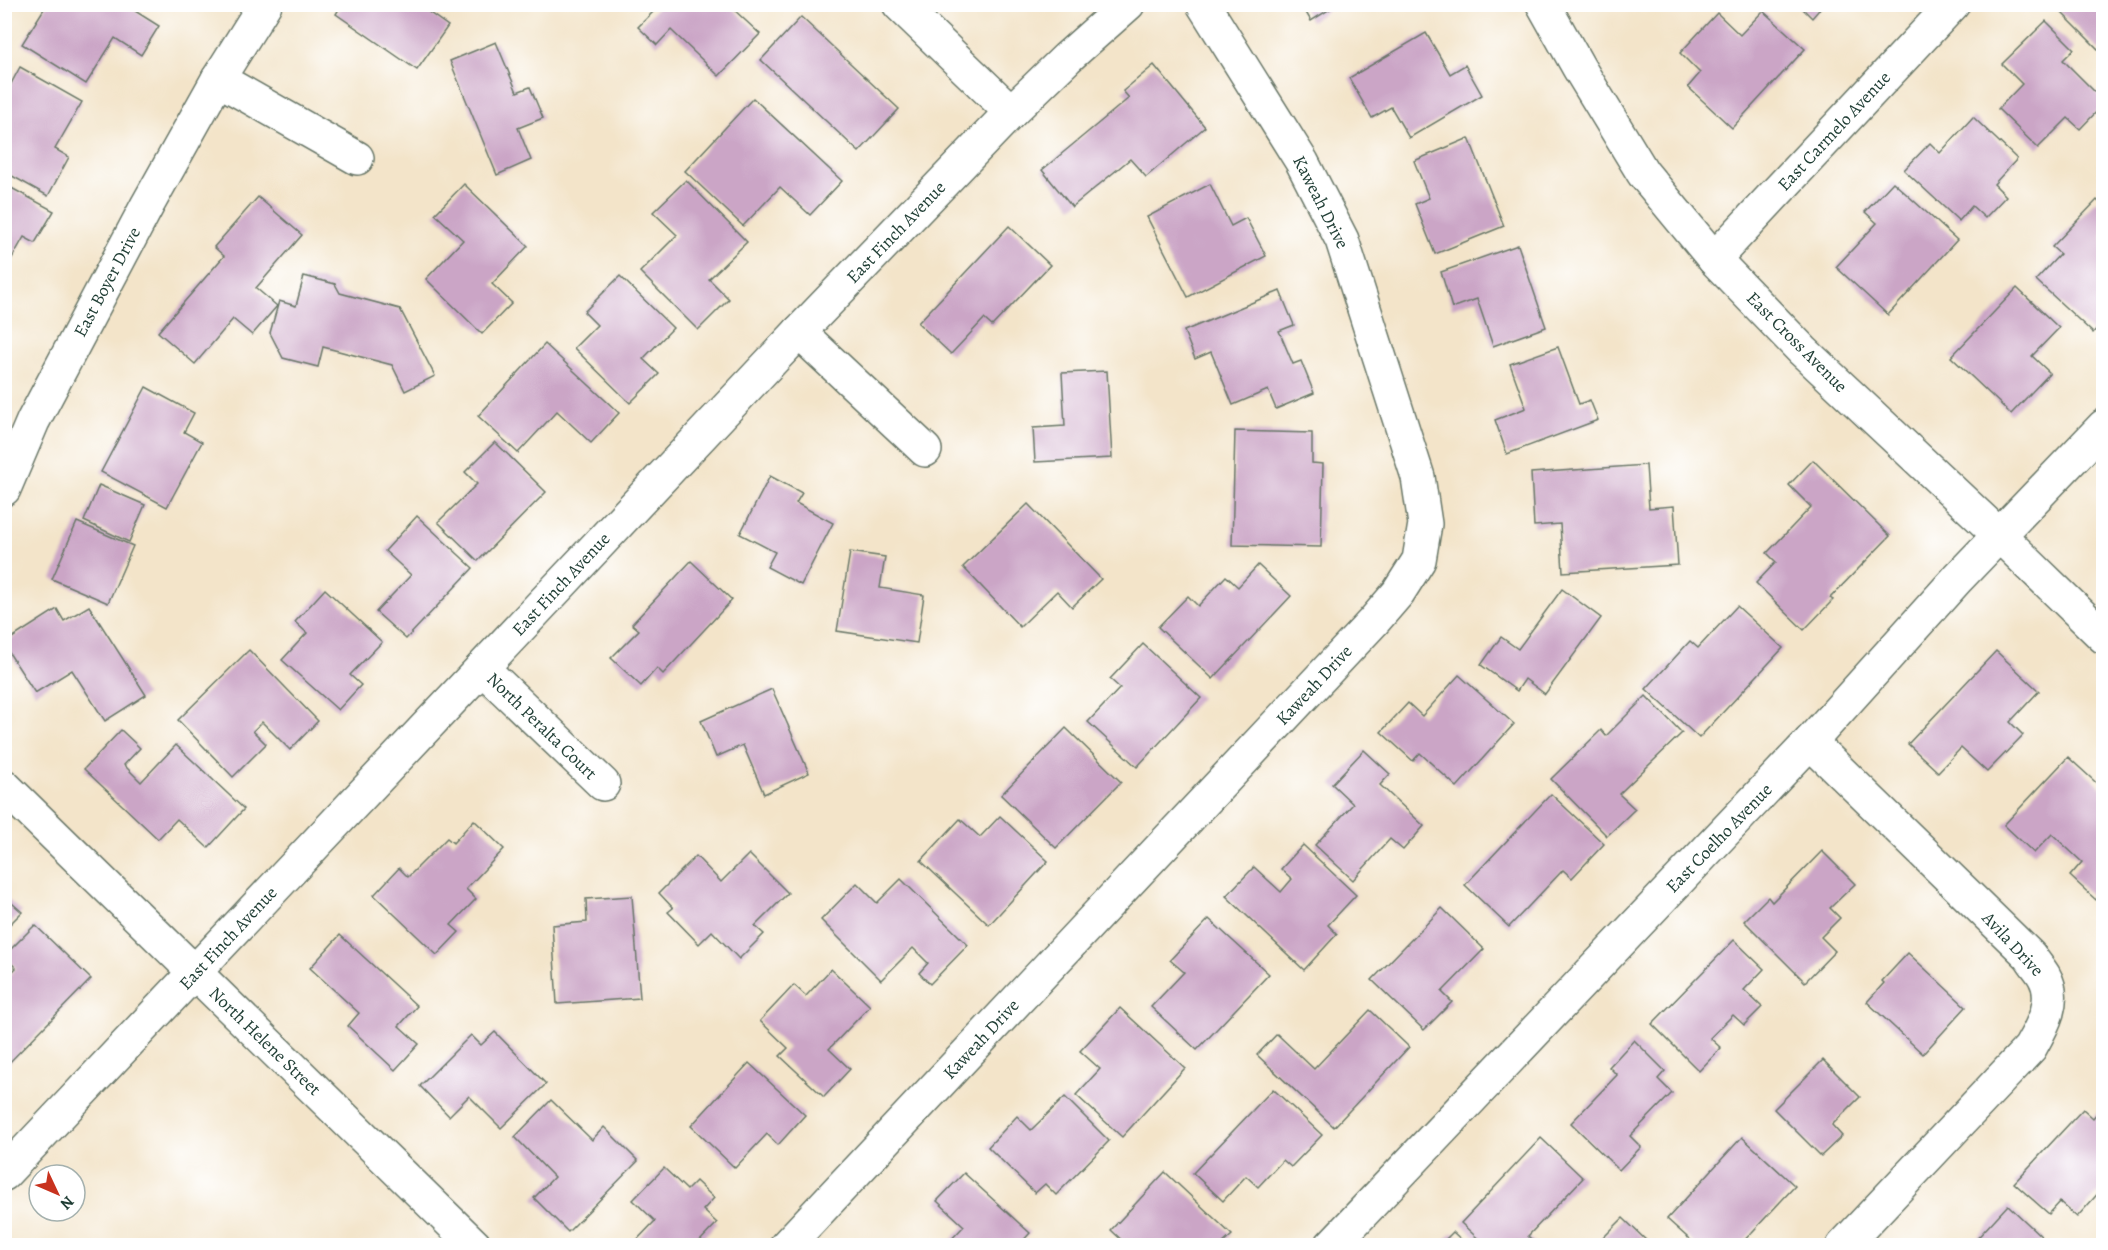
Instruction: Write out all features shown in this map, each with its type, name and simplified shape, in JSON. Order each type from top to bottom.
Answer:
[{"type":"street","name":"East Boyer Drive","points":[[4,489],[33,421],[148,204],[218,79],[265,4]]},
{"type":"street","points":[[899,4],[1011,112]]},
{"type":"street","name":"East Finch Avenue","points":[[4,1174],[799,332],[1011,112],[1128,4]]},
{"type":"street","name":"Kaweah Drive","points":[[786,1245],[1373,622],[1398,593],[1419,560],[1425,524],[1418,477],[1342,240],[1302,162],[1203,4]]},
{"type":"street","name":"East Cross Avenue","points":[[1543,4],[1643,173],[1714,259],[1803,351],[1999,535],[2103,637]]},
{"type":"street","name":"East Carmelo Avenue","points":[[1714,259],[1953,4]]},
{"type":"street","points":[[218,79],[357,158]]},
{"type":"street","points":[[799,332],[925,450]]},
{"type":"street","name":"East Coelho Avenue","points":[[1331,1245],[1810,742],[1999,535],[2103,426]]},
{"type":"street","name":"North Peralta Court","points":[[482,668],[603,784]]},
{"type":"street","name":"Avila Drive","points":[[1810,742],[2030,956],[2045,978],[2050,998],[2045,1022],[2030,1048],[1843,1245]]},
{"type":"street","name":"North Helene Street","points":[[4,786],[475,1245]]},
{"type":"building","points":[[47,4],[124,4],[159,26],[141,55],[115,38],[86,84],[22,44]]},
{"type":"building","points":[[342,4],[417,4],[448,26],[417,70],[336,14]]},
{"type":"building","points":[[655,4],[735,4],[732,8],[760,34],[719,76],[671,30],[657,45],[638,27],[658,7]]},
{"type":"building","points":[[1301,4],[1338,4],[1311,21]]},
{"type":"building","points":[[1798,4],[1824,4],[1812,18]]},
{"type":"building","points":[[2058,4],[2103,4],[2103,47],[2100,51],[2056,7]]},
{"type":"building","points":[[1763,11],[1805,49],[1732,128],[1688,87],[1700,73],[1680,53],[1717,13],[1740,35]]},
{"type":"building","points":[[801,17],[899,109],[859,152],[761,60]]},
{"type":"building","points":[[2046,21],[2074,49],[2063,60],[2103,100],[2103,105],[2080,129],[2068,118],[2038,148],[1998,109],[2022,84],[2002,64]]},
{"type":"building","points":[[1426,33],[1450,74],[1465,65],[1482,95],[1409,138],[1391,107],[1372,118],[1349,78]]},
{"type":"building","points":[[496,42],[517,92],[530,87],[543,118],[518,128],[531,160],[497,175],[450,61]]},
{"type":"building","points":[[1154,65],[1205,127],[1146,177],[1130,159],[1072,207],[1042,170],[1129,98],[1123,91]]},
{"type":"building","points":[[20,67],[82,102],[55,149],[69,157],[48,196],[5,172],[5,95]]},
{"type":"building","points":[[753,98],[842,181],[810,215],[780,187],[743,226],[685,171]]},
{"type":"building","points":[[1973,117],[2017,159],[1994,184],[2006,196],[1985,218],[1972,206],[1959,221],[1904,170],[1930,143],[1940,153]]},
{"type":"building","points":[[1469,138],[1504,226],[1435,254],[1415,204],[1429,198],[1414,161]]},
{"type":"building","points":[[686,180],[747,242],[709,279],[729,299],[698,330],[640,272],[677,235],[653,212]]},
{"type":"building","points":[[1893,182],[1957,240],[1888,315],[1836,267],[1877,223],[1865,212]]},
{"type":"building","points":[[4,184],[54,211],[35,243],[24,237],[4,272]]},
{"type":"building","points":[[464,184],[528,246],[492,284],[512,303],[482,334],[426,279],[463,240],[435,214]]},
{"type":"building","points":[[1210,184],[1231,226],[1246,218],[1266,256],[1188,297],[1147,217]]},
{"type":"building","points":[[258,197],[302,235],[256,288],[277,306],[252,335],[233,319],[195,364],[158,332],[224,256],[214,247]]},
{"type":"building","points":[[2097,200],[2103,206],[2103,321],[2093,333],[2036,280],[2060,254],[2052,247]]},
{"type":"building","points":[[1009,226],[1050,265],[992,326],[984,319],[951,354],[918,323]]},
{"type":"building","points":[[1518,245],[1546,327],[1493,346],[1477,299],[1452,308],[1441,272]]},
{"type":"building","points":[[304,276],[335,284],[340,293],[400,309],[435,376],[405,391],[392,365],[323,347],[318,367],[283,358],[270,333],[279,301],[296,306]]},
{"type":"building","points":[[620,276],[673,328],[643,359],[659,374],[630,403],[574,348],[597,325],[584,312]]},
{"type":"building","points":[[2017,288],[2059,328],[2032,356],[2050,373],[2011,414],[1951,357]]},
{"type":"building","points":[[1280,291],[1294,325],[1279,331],[1293,364],[1301,361],[1314,393],[1276,409],[1268,390],[1233,405],[1211,352],[1195,359],[1184,331]]},
{"type":"building","points":[[545,344],[619,413],[591,443],[557,411],[518,453],[478,416]]},
{"type":"building","points":[[1558,347],[1579,404],[1590,400],[1598,420],[1507,454],[1495,420],[1526,408],[1510,364]]},
{"type":"building","points":[[1107,371],[1112,458],[1035,462],[1033,428],[1065,426],[1062,373]]},
{"type":"building","points":[[146,387],[194,413],[184,432],[202,442],[167,507],[101,472]]},
{"type":"building","points":[[1235,431],[1312,433],[1312,463],[1323,464],[1321,547],[1232,545]]},
{"type":"building","points":[[495,442],[546,492],[478,561],[438,522],[477,484],[465,472]]},
{"type":"building","points":[[1813,460],[1890,536],[1830,598],[1833,600],[1804,630],[1756,583],[1776,562],[1767,553],[1811,507],[1789,485]]},
{"type":"building","points":[[1646,465],[1649,508],[1674,506],[1678,565],[1563,572],[1560,524],[1534,526],[1531,473]]},
{"type":"building","points":[[770,476],[802,493],[796,503],[833,523],[801,585],[767,567],[775,552],[740,534]]},
{"type":"building","points":[[99,485],[145,505],[129,542],[84,521]]},
{"type":"building","points":[[1028,504],[1101,579],[1072,607],[1057,591],[1020,627],[963,567]]},
{"type":"building","points":[[417,516],[473,568],[406,639],[376,612],[411,575],[385,551]]},
{"type":"building","points":[[77,522],[133,546],[108,603],[52,579]]},
{"type":"building","points":[[850,552],[885,557],[880,588],[924,595],[917,643],[837,631]]},
{"type":"building","points":[[691,561],[732,600],[663,674],[657,668],[641,686],[611,658],[639,630],[632,624]]},
{"type":"building","points":[[1258,565],[1291,596],[1213,679],[1158,627],[1188,596],[1198,606],[1226,576],[1238,587]]},
{"type":"building","points":[[325,589],[382,642],[350,675],[361,685],[338,710],[282,660],[307,633],[295,622]]},
{"type":"building","points":[[1562,589],[1601,618],[1545,694],[1525,679],[1517,691],[1481,665],[1501,637],[1518,649]]},
{"type":"building","points":[[89,606],[146,695],[105,721],[72,670],[35,693],[4,645],[57,609],[64,621]]},
{"type":"building","points":[[1737,606],[1783,648],[1699,738],[1646,689],[1690,641],[1698,648]]},
{"type":"building","points":[[1143,644],[1201,698],[1137,767],[1088,722],[1120,688],[1110,679]]},
{"type":"building","points":[[249,650],[318,721],[290,750],[262,722],[253,731],[266,744],[233,777],[178,720]]},
{"type":"building","points":[[1996,651],[2039,691],[2010,722],[2023,735],[1987,772],[1961,748],[1938,772],[1908,744]]},
{"type":"building","points":[[1459,675],[1514,724],[1457,787],[1420,753],[1413,761],[1381,732],[1408,703],[1422,716]]},
{"type":"building","points":[[772,689],[809,773],[764,794],[743,745],[716,757],[701,721]]},
{"type":"building","points":[[1646,696],[1682,733],[1619,794],[1635,809],[1607,836],[1551,779],[1601,730],[1606,736]]},
{"type":"building","points":[[1066,728],[1121,782],[1056,848],[1001,795]]},
{"type":"building","points":[[121,730],[140,748],[124,765],[141,782],[176,745],[244,809],[208,848],[177,819],[158,839],[84,769]]},
{"type":"building","points":[[1364,750],[1390,774],[1380,785],[1424,826],[1403,850],[1390,839],[1353,880],[1315,845],[1353,804],[1332,784]]},
{"type":"building","points":[[2068,757],[2103,789],[2103,891],[2096,900],[2070,876],[2082,862],[2052,834],[2034,853],[2004,825]]},
{"type":"building","points":[[1551,794],[1604,844],[1572,878],[1563,870],[1509,927],[1465,885]]},
{"type":"building","points":[[1000,816],[1048,861],[989,925],[921,861],[960,819],[980,837]]},
{"type":"building","points":[[474,820],[504,849],[466,889],[476,899],[451,925],[459,932],[437,955],[374,895],[399,868],[408,877],[447,838],[453,843]]},
{"type":"building","points":[[1303,845],[1356,895],[1328,925],[1337,934],[1304,970],[1226,896],[1254,867],[1281,892],[1292,879],[1281,869]]},
{"type":"building","points":[[1822,851],[1855,884],[1830,908],[1840,918],[1821,937],[1835,951],[1805,982],[1744,921],[1768,897],[1772,902]]},
{"type":"building","points":[[749,854],[788,893],[755,926],[764,934],[739,959],[712,931],[699,944],[668,912],[673,908],[659,893],[696,856],[721,882]]},
{"type":"building","points":[[901,879],[968,945],[930,984],[919,973],[928,963],[913,948],[881,980],[821,920],[857,883],[877,903]]},
{"type":"building","points":[[4,896],[22,912],[4,930]]},
{"type":"building","points":[[632,896],[640,998],[557,1004],[552,925],[587,922],[586,899]]},
{"type":"building","points":[[1442,908],[1484,949],[1442,992],[1452,1002],[1424,1030],[1372,980]]},
{"type":"building","points":[[1209,919],[1269,974],[1197,1050],[1151,1007],[1184,972],[1170,960]]},
{"type":"building","points":[[35,925],[91,979],[4,1068],[4,980],[16,968],[4,956]]},
{"type":"building","points":[[340,935],[417,1006],[399,1026],[419,1044],[395,1070],[348,1026],[359,1013],[310,968]]},
{"type":"building","points":[[1734,940],[1764,969],[1744,990],[1762,1007],[1744,1025],[1733,1015],[1710,1038],[1721,1048],[1699,1071],[1652,1024]]},
{"type":"building","points":[[1908,953],[1966,1007],[1923,1054],[1867,1002],[1884,983],[1882,981]]},
{"type":"building","points":[[831,969],[870,1006],[829,1049],[850,1069],[824,1097],[780,1056],[788,1048],[760,1021],[794,985],[806,996]]},
{"type":"building","points":[[1120,1008],[1185,1068],[1122,1137],[1076,1095],[1100,1069],[1080,1051]]},
{"type":"building","points":[[1370,1010],[1409,1047],[1334,1127],[1257,1055],[1277,1034],[1314,1069]]},
{"type":"building","points":[[495,1032],[546,1084],[501,1128],[469,1096],[449,1116],[420,1086],[471,1035],[481,1045]]},
{"type":"building","points":[[1634,1040],[1665,1071],[1658,1079],[1672,1093],[1630,1136],[1641,1147],[1619,1170],[1571,1123],[1617,1075],[1609,1067]]},
{"type":"building","points":[[1823,1060],[1860,1097],[1832,1125],[1842,1136],[1821,1156],[1774,1109]]},
{"type":"building","points":[[749,1063],[805,1115],[778,1145],[767,1134],[735,1168],[691,1126]]},
{"type":"building","points":[[1273,1089],[1322,1135],[1291,1167],[1283,1160],[1258,1187],[1246,1176],[1223,1201],[1193,1173]]},
{"type":"building","points":[[1065,1097],[1109,1141],[1056,1195],[1045,1184],[1035,1193],[988,1147],[1017,1116],[1031,1130]]},
{"type":"building","points":[[551,1100],[592,1140],[604,1127],[638,1161],[568,1232],[534,1198],[554,1177],[515,1137]]},
{"type":"building","points":[[2103,1106],[2103,1188],[2077,1217],[2060,1202],[2049,1214],[2014,1183],[2083,1109],[2093,1118]]},
{"type":"building","points":[[1742,1137],[1795,1186],[1740,1245],[1696,1245],[1667,1219]]},
{"type":"building","points":[[1541,1138],[1583,1178],[1528,1236],[1537,1245],[1485,1245],[1461,1223]]},
{"type":"building","points":[[664,1168],[687,1190],[696,1181],[714,1198],[703,1210],[717,1223],[696,1245],[632,1245],[655,1221],[633,1200]]},
{"type":"building","points":[[1165,1172],[1232,1235],[1221,1245],[1127,1245],[1111,1230]]},
{"type":"building","points":[[964,1173],[1030,1233],[1019,1245],[946,1245],[964,1226],[937,1201]]},
{"type":"building","points":[[2008,1205],[2044,1239],[2038,1245],[1971,1245]]},
{"type":"building","points":[[1623,1218],[1651,1245],[1596,1245]]},
{"type":"building","points":[[1453,1232],[1467,1245],[1440,1245]]}]
